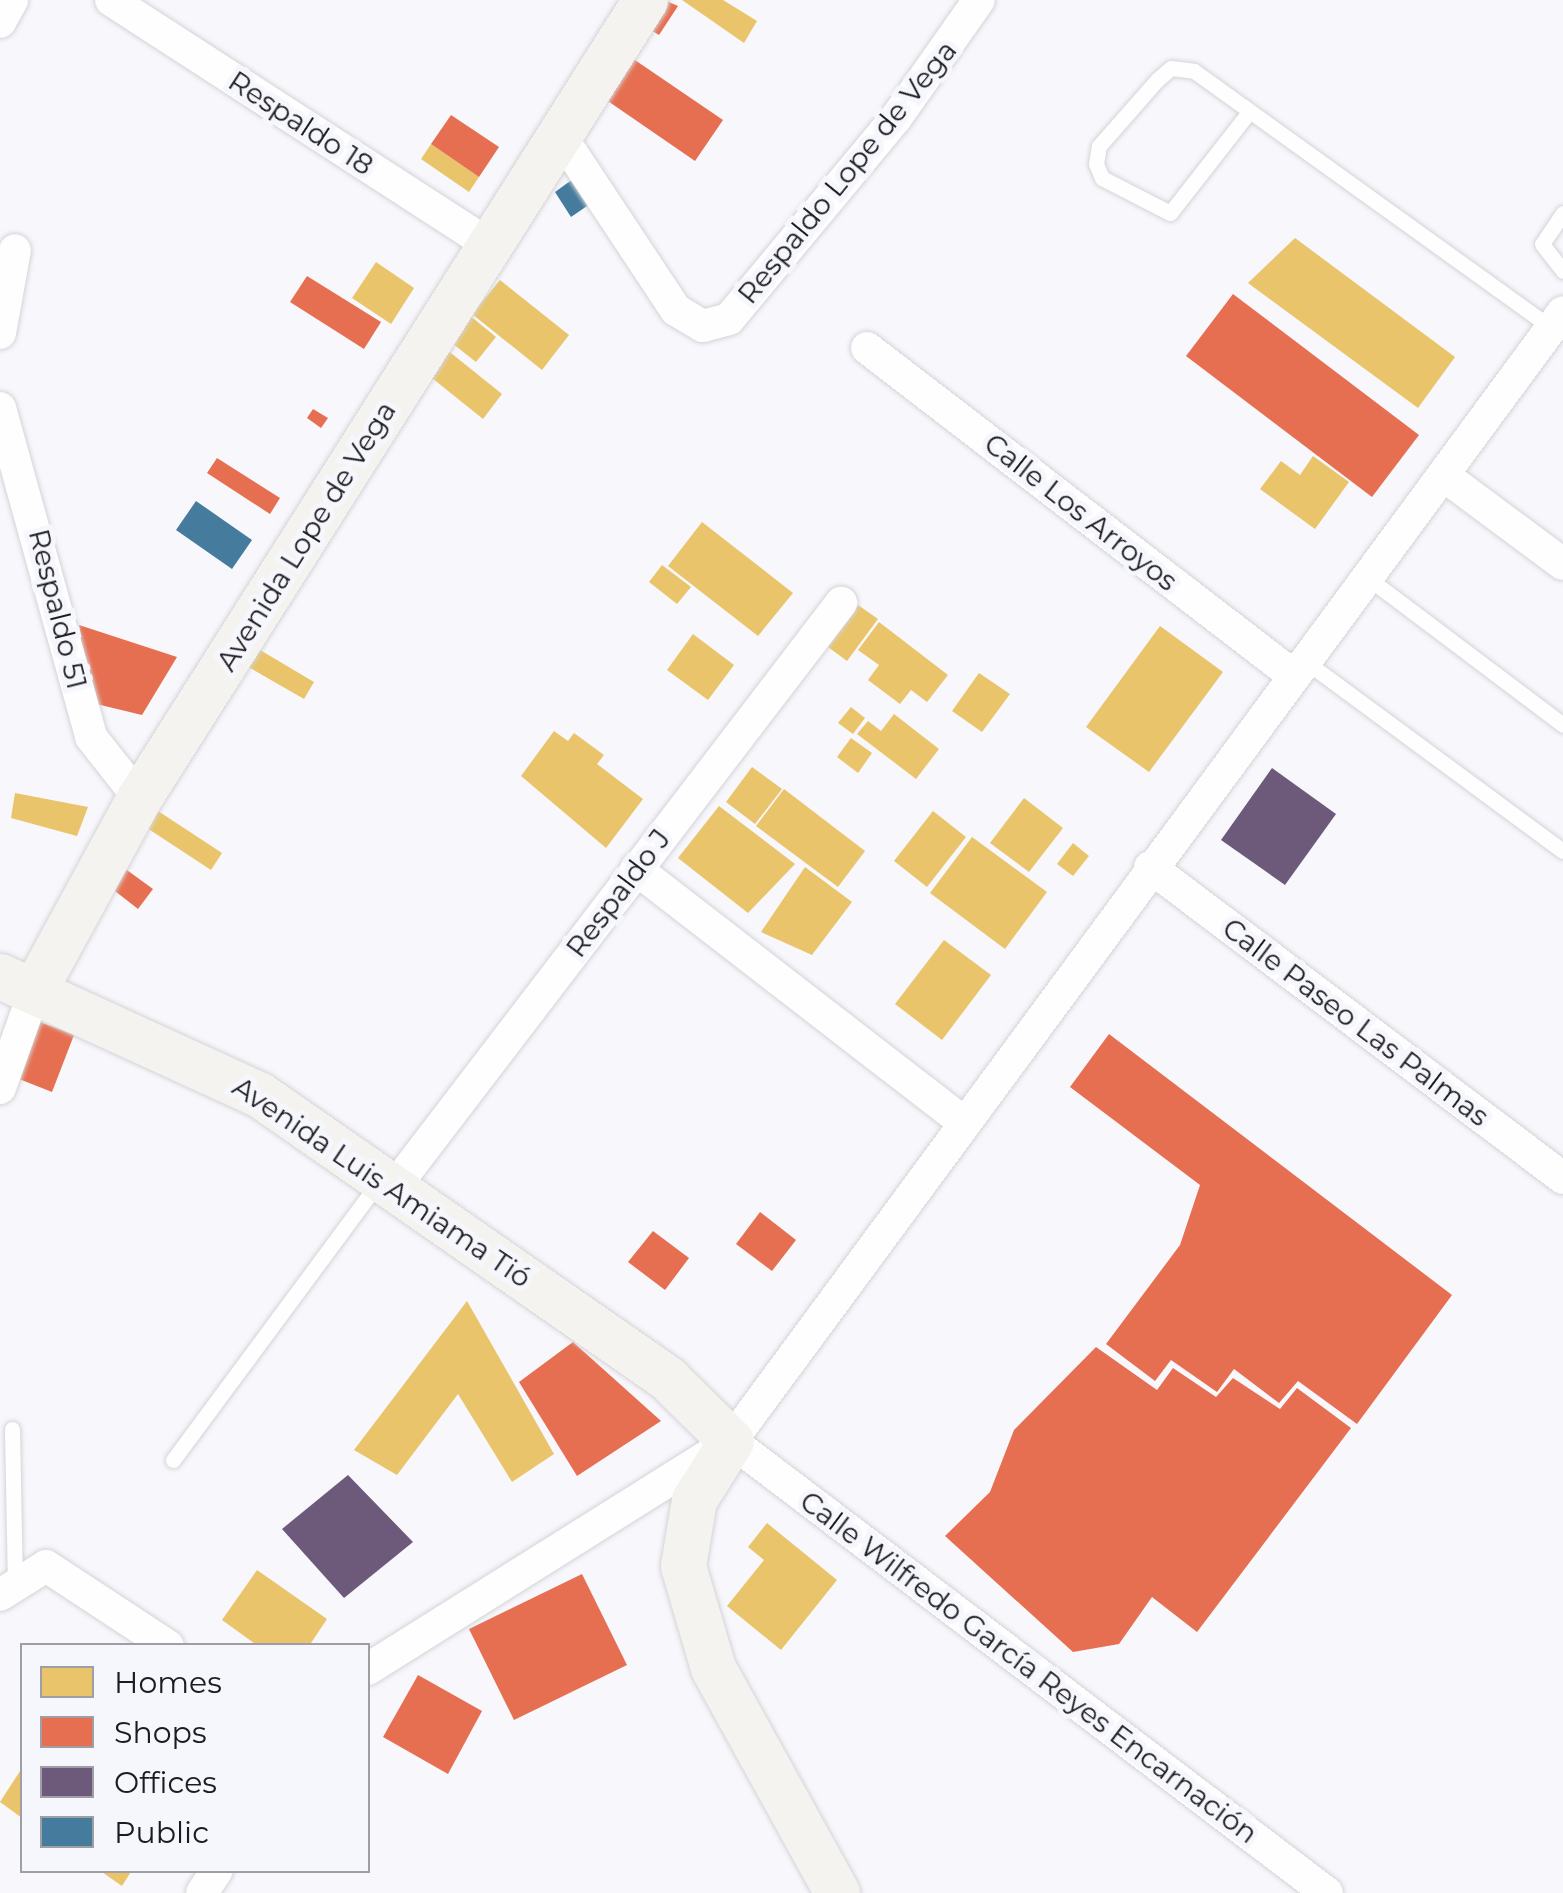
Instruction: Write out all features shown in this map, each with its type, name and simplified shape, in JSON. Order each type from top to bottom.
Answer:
[{"type":"main road","name":"Avenida Lope de Vega","points":[[18,982],[645,0]]},
{"type":"main road","name":"Avenida Luis Amiama Tió","points":[[18,982],[260,1096],[390,1181],[668,1379],[731,1441]]},
{"type":"main road","points":[[731,1441],[694,1500],[683,1566],[712,1668],[837,1893]]},
{"type":"street","points":[[0,22],[12,0]]},
{"type":"street","name":"Respaldo 18","points":[[111,0],[491,246]]},
{"type":"street","name":"Respaldo Lope de Vega","points":[[560,135],[676,310],[703,326],[729,319],[896,118],[979,0]]},
{"type":"street","points":[[0,334],[15,250]]},
{"type":"street","points":[[370,1668],[731,1441],[960,1119],[1368,578],[1557,320]]},
{"type":"street","name":"Calle Los Arroyos","points":[[868,348],[1300,668]]},
{"type":"street","name":"Respaldo 51","points":[[0,408],[91,737],[139,798]]},
{"type":"street","points":[[1443,475],[1563,564]]},
{"type":"street","name":"Respaldo J","points":[[390,1181],[840,602]]},
{"type":"street","name":"Calle Paseo Las Palmas","points":[[1150,867],[1563,1178]]},
{"type":"street","points":[[636,869],[960,1119]]},
{"type":"street","name":"Avenida Lope de Vega","points":[[0,1088],[18,982]]},
{"type":"street","name":"Calle Wilfredo García Reyes Encarnación","points":[[731,1441],[1327,1893]]},
{"type":"street","points":[[8,1588],[46,1566],[163,1643]]},
{"type":"lane","points":[[1250,112],[1170,213],[1102,178],[1096,164],[1099,146],[1172,68],[1194,72],[1557,320]]},
{"type":"lane","points":[[1563,212],[1542,244],[1563,270]]},
{"type":"lane","points":[[1368,578],[1563,725]]},
{"type":"lane","points":[[1300,668],[1563,851]]},
{"type":"lane","points":[[173,1460],[390,1181]]},
{"type":"lane","points":[[8,1588],[12,1430]]},
{"type":"building: Homes","points":[[682,0],[723,0],[757,21],[744,43]]},
{"type":"building: Homes","points":[[431,144],[479,177],[469,192],[421,159]]},
{"type":"building: Homes","points":[[1295,238],[1455,357],[1418,408],[1248,283]]},
{"type":"building: Homes","points":[[376,262],[414,288],[391,324],[352,298]]},
{"type":"building: Homes","points":[[500,280],[569,335],[542,370],[472,314]]},
{"type":"building: Homes","points":[[463,310],[496,337],[476,362],[443,336]]},
{"type":"building: Homes","points":[[441,345],[502,394],[483,419],[422,370]]},
{"type":"building: Homes","points":[[1313,456],[1349,482],[1315,529],[1260,489],[1281,461],[1300,475]]},
{"type":"building: Homes","points":[[702,522],[793,593],[758,636],[668,566]]},
{"type":"building: Homes","points":[[662,565],[691,587],[677,604],[649,582]]},
{"type":"building: Homes","points":[[858,605],[878,619],[847,661],[828,647]]},
{"type":"building: Homes","points":[[879,622],[948,675],[927,702],[911,690],[900,704],[868,680],[879,665],[858,650]]},
{"type":"building: Homes","points":[[1160,626],[1223,672],[1149,772],[1086,727]]},
{"type":"building: Homes","points":[[693,634],[734,665],[708,700],[667,670]]},
{"type":"building: Homes","points":[[255,647],[314,682],[304,699],[245,665]]},
{"type":"building: Homes","points":[[979,673],[1010,694],[982,732],[952,711]]},
{"type":"building: Homes","points":[[851,707],[865,718],[853,734],[838,723]]},
{"type":"building: Homes","points":[[894,714],[939,749],[916,779],[857,734],[868,721],[881,731]]},
{"type":"building: Homes","points":[[554,731],[568,741],[574,733],[604,755],[597,764],[643,799],[606,848],[521,776]]},
{"type":"building: Homes","points":[[851,738],[872,753],[858,773],[837,757]]},
{"type":"building: Homes","points":[[752,767],[782,789],[755,824],[726,802]]},
{"type":"building: Homes","points":[[784,789],[865,851],[838,887],[756,826]]},
{"type":"building: Homes","points":[[15,793],[88,807],[77,836],[11,818]]},
{"type":"building: Homes","points":[[1024,798],[1063,828],[1029,872],[990,843]]},
{"type":"building: Homes","points":[[719,806],[795,864],[748,913],[678,858]]},
{"type":"building: Homes","points":[[155,809],[222,853],[211,870],[144,826]]},
{"type":"building: Homes","points":[[933,811],[966,837],[927,887],[894,861]]},
{"type":"building: Homes","points":[[972,837],[1047,892],[1005,949],[930,893]]},
{"type":"building: Homes","points":[[1073,843],[1089,856],[1073,876],[1057,864]]},
{"type":"building: Homes","points":[[805,867],[852,902],[812,955],[761,932]]},
{"type":"building: Homes","points":[[944,940],[991,975],[942,1040],[895,1004]]},
{"type":"building: Homes","points":[[467,1301],[554,1454],[512,1482],[458,1394],[397,1475],[354,1450]]},
{"type":"building: Homes","points":[[767,1523],[837,1580],[781,1650],[727,1606],[764,1560],[748,1547]]},
{"type":"building: Homes","points":[[257,1570],[327,1619],[311,1643],[254,1643],[222,1620]]},
{"type":"building: Homes","points":[[20,1771],[20,1817],[0,1802]]},
{"type":"building: Homes","points":[[103,1873],[130,1873],[122,1886]]},
{"type":"building: Shops","points":[[664,0],[678,6],[659,35],[646,27]]},
{"type":"building: Shops","points":[[629,56],[723,120],[695,161],[602,97]]},
{"type":"building: Shops","points":[[451,115],[499,147],[479,177],[431,144]]},
{"type":"building: Shops","points":[[307,276],[381,322],[364,349],[290,302]]},
{"type":"building: Shops","points":[[1233,294],[1419,435],[1372,497],[1186,356]]},
{"type":"building: Shops","points":[[313,409],[328,418],[321,428],[307,418]]},
{"type":"building: Shops","points":[[217,458],[280,498],[270,514],[207,473]]},
{"type":"building: Shops","points":[[79,625],[177,657],[142,715],[88,702]]},
{"type":"building: Shops","points":[[120,865],[153,889],[138,909],[106,884]]},
{"type":"building: Shops","points":[[35,1020],[74,1035],[52,1092],[14,1077]]},
{"type":"building: Shops","points":[[1109,1034],[1452,1295],[1357,1424],[1298,1381],[1279,1403],[1234,1369],[1217,1392],[1171,1360],[1155,1381],[1106,1344],[1180,1245],[1200,1185],[1070,1087]]},
{"type":"building: Shops","points":[[760,1212],[796,1240],[772,1271],[736,1244]]},
{"type":"building: Shops","points":[[653,1231],[689,1258],[665,1290],[628,1262]]},
{"type":"building: Shops","points":[[573,1342],[661,1421],[577,1476],[519,1382]]},
{"type":"building: Shops","points":[[1096,1347],[1157,1390],[1173,1368],[1216,1397],[1233,1378],[1280,1409],[1297,1388],[1351,1428],[1197,1632],[1152,1597],[1119,1644],[1073,1652],[945,1536],[990,1492],[1014,1430]]},
{"type":"building: Shops","points":[[582,1574],[627,1665],[514,1720],[469,1629]]},
{"type":"building: Shops","points":[[418,1675],[482,1711],[448,1774],[383,1737]]},
{"type":"building: Offices","points":[[1272,768],[1336,814],[1285,885],[1221,840]]},
{"type":"building: Offices","points":[[348,1475],[413,1542],[344,1598],[282,1529]]},
{"type":"building: Public","points":[[573,179],[590,204],[571,217],[555,192]]},
{"type":"building: Public","points":[[196,501],[252,540],[232,569],[176,530]]}]
